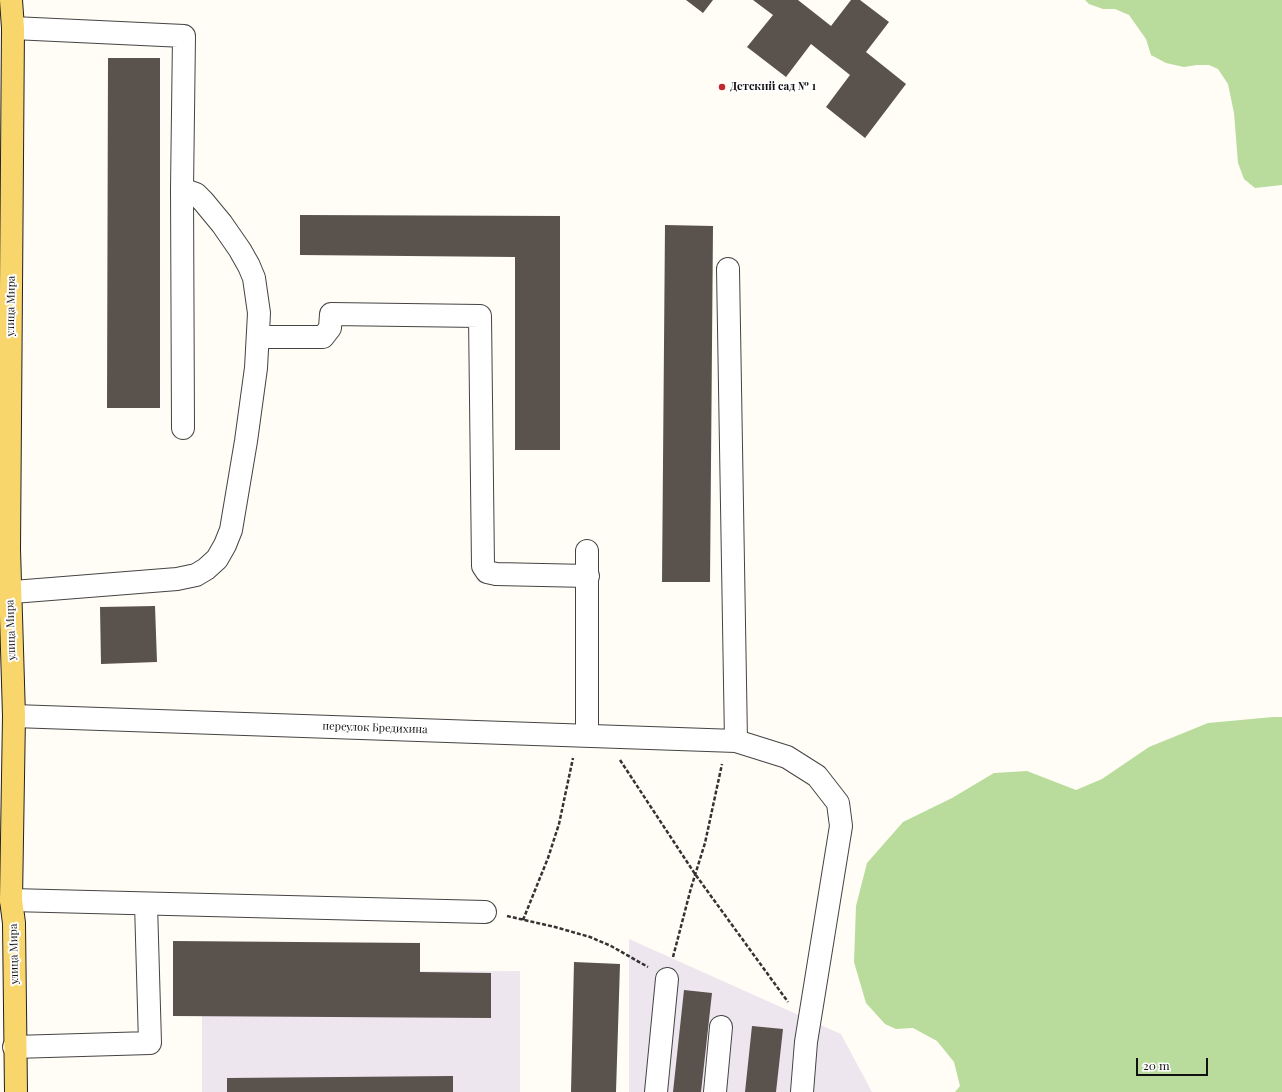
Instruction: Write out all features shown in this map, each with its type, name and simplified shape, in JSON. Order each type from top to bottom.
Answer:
[{"type":"main road","name":"улица Мира","points":[[12,0],[9,549],[5,592],[14,716],[11,900],[7,923],[16,1092]]},
{"type":"lane","points":[[13,28],[184,36],[182,189],[183,428]]},
{"type":"lane","points":[[5,592],[177,579],[196,575],[206,570],[217,559],[225,545],[231,530],[251,404],[259,337],[258,302],[254,278],[249,266],[222,224],[196,194],[182,189]]},
{"type":"lane","points":[[728,269],[732,741]]},
{"type":"lane","points":[[259,337],[323,337],[330,328],[331,314],[480,316],[483,566],[487,572],[496,574],[588,576]]},
{"type":"lane","points":[[587,550],[589,735]]},
{"type":"lane","name":"переулок Бредихина","points":[[14,716],[732,741],[786,757],[817,776],[838,803],[841,826],[808,1030],[802,1092]]},
{"type":"lane","points":[[11,900],[485,912]]},
{"type":"lane","points":[[14,1047],[150,1043],[146,904]]},
{"type":"lane","points":[[656,1092],[667,979]]},
{"type":"lane","points":[[715,1092],[721,1027]]},
{"type":"path","points":[[589,735],[695,874],[808,1030]]},
{"type":"path","points":[[523,920],[548,858],[589,735]]},
{"type":"path","points":[[485,912],[590,937],[632,957],[667,979],[732,741]]},
{"type":"shaded area","points":[[629,939],[841,1034],[872,1092],[629,1092]]},
{"type":"shaded area","points":[[520,971],[520,1092],[202,1092],[202,972]]},
{"type":"green space","points":[[1085,0],[1282,0],[1282,185],[1255,188],[1244,179],[1238,163],[1234,113],[1228,84],[1218,69],[1209,65],[1184,67],[1166,63],[1151,55],[1146,39],[1129,15],[1115,9],[1103,9],[1089,4]]},
{"type":"green space","points":[[1282,717],[1282,1092],[955,1092],[960,1086],[954,1062],[937,1041],[913,1028],[896,1029],[885,1024],[866,1003],[854,962],[856,906],[867,863],[903,822],[952,798],[994,773],[1027,771],[1076,790],[1102,779],[1149,747],[1208,723]]},
{"type":"building","points":[[686,0],[713,0],[703,13]]},
{"type":"building","points":[[753,0],[798,0],[831,26],[851,0],[860,0],[889,22],[866,52],[906,84],[865,138],[826,107],[850,75],[811,44],[786,77],[747,47],[773,15]]},
{"type":"building","points":[[108,58],[160,58],[160,408],[107,408]]},
{"type":"building","points":[[300,215],[560,216],[560,450],[515,450],[515,257],[300,255]]},
{"type":"building","points":[[665,225],[713,226],[710,582],[662,582]]},
{"type":"building","points":[[155,606],[157,662],[101,664],[100,607]]},
{"type":"building","points":[[173,941],[420,943],[420,972],[491,973],[491,1018],[173,1016]]},
{"type":"building","points":[[574,962],[620,964],[616,1092],[571,1092]]},
{"type":"building","points":[[684,990],[712,993],[701,1092],[673,1092]]},
{"type":"building","points":[[752,1026],[783,1029],[776,1092],[745,1092]]},
{"type":"building","points":[[453,1076],[453,1092],[227,1092],[227,1078]]},
{"type":"place","name":"Детский сад № 1","points":[[722,87]]}]
